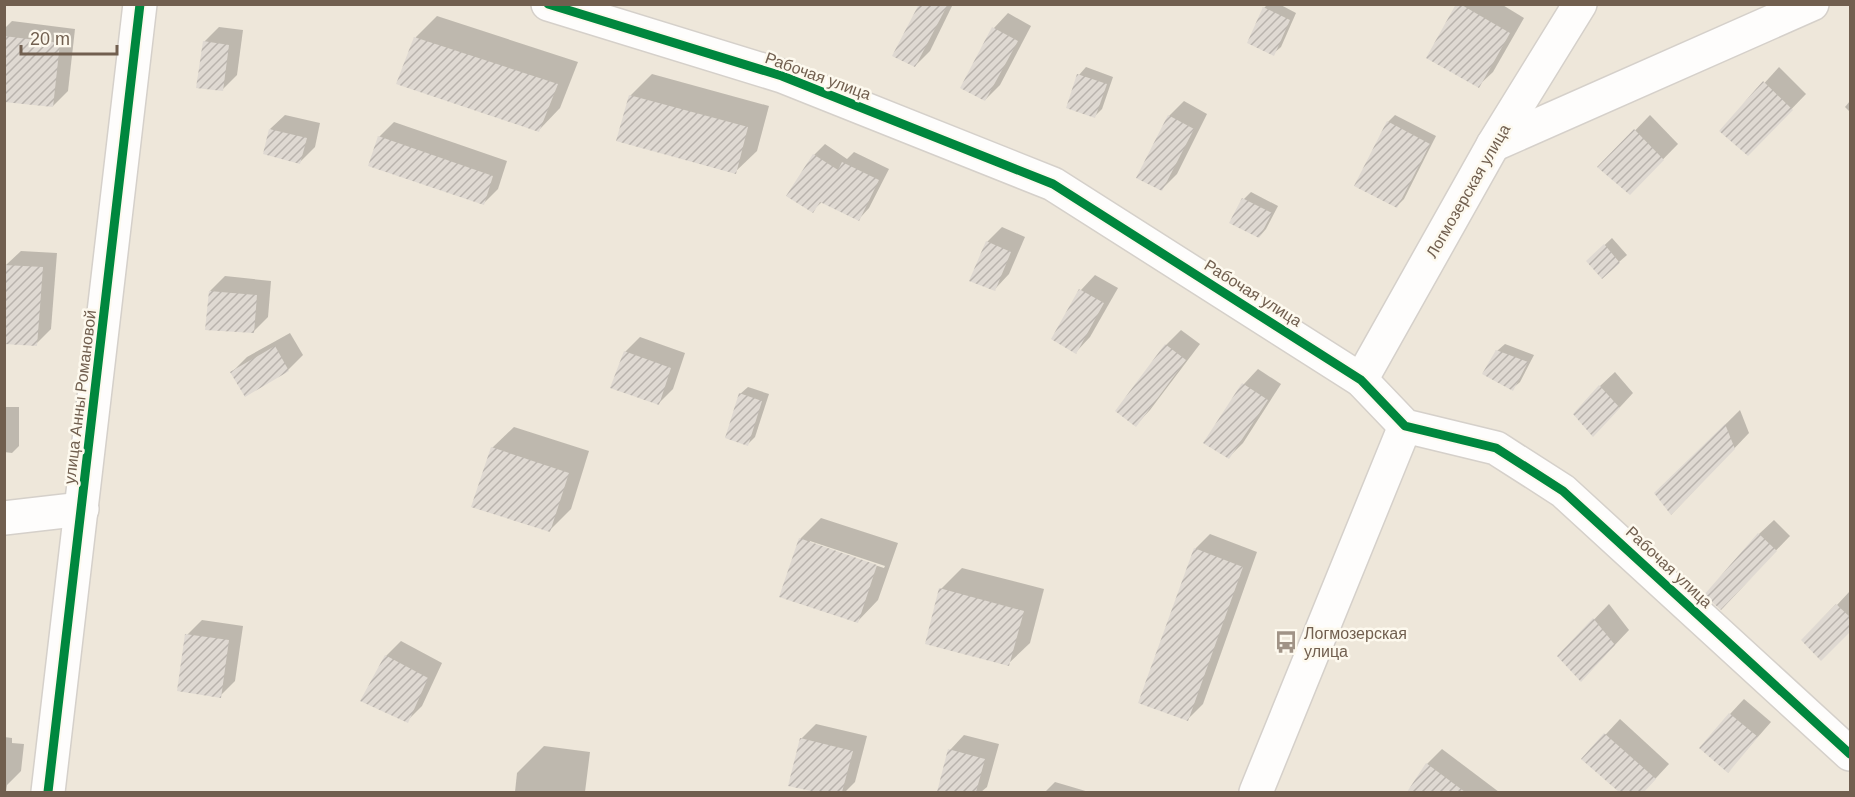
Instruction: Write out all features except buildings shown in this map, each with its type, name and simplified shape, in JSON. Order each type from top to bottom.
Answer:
[{"type":"street","name":"улица Анны Романовой","points":[[48,792],[140,4]]},
{"type":"street","name":"Рабочая улица","points":[[548,4],[628,17],[1053,184],[1360,380],[1405,426],[1496,448],[1563,491],[1851,754]]},
{"type":"street","name":"Логмозерская улица","points":[[1360,380],[1493,145],[1580,4]]},
{"type":"street","points":[[1493,145],[1812,4]]},
{"type":"street","points":[[1256,792],[1405,426]]},
{"type":"street","points":[[4,518],[82,509]]},
{"type":"shaded area","points":[[5,5],[1850,5],[1850,792],[5,792]]},
{"type":"cycle path","points":[[48,792],[140,4]]},
{"type":"cycle path","points":[[548,4],[782,76],[1053,184],[1361,380],[1405,426],[1496,448],[1563,491],[1850,754]]},
{"type":"place","name":"Логмозерская улица","points":[[1286,642]]}]
